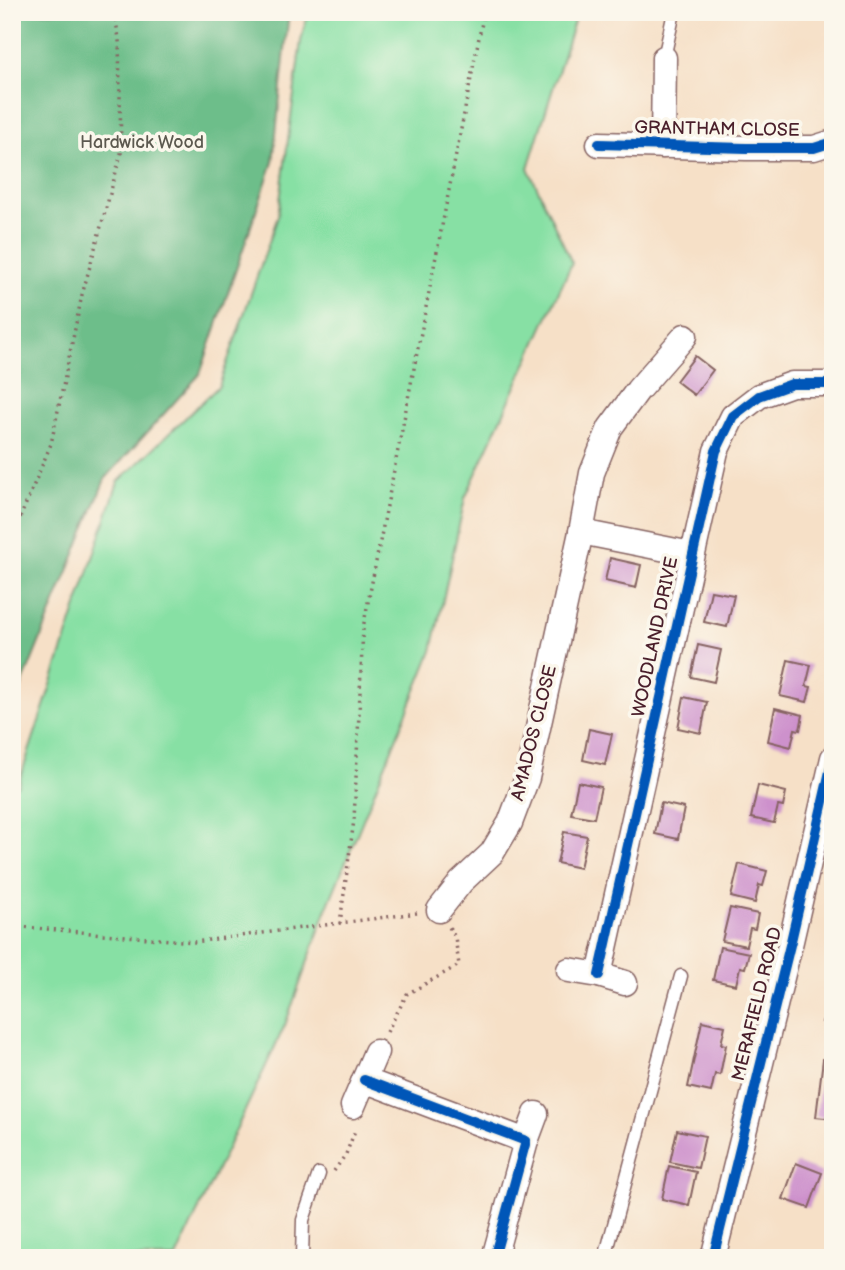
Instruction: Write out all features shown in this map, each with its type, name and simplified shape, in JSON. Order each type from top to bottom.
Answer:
[{"type":"street","name":"GRANTHAM CLOSE","points":[[663,146],[664,58]]},
{"type":"street","name":"GRANTHAM CLOSE","points":[[599,144],[814,148],[833,142]]},
{"type":"street","name":"AMADOS CLOSE","points":[[439,910],[461,882],[492,853],[510,823],[527,778],[592,473],[610,428],[638,390],[685,336]]},
{"type":"street","name":"WOODLAND DRIVE","points":[[599,975],[691,554],[716,452],[733,416],[759,396],[792,384],[833,384]]},
{"type":"street","points":[[581,532],[691,554]]},
{"type":"street","name":"MERAFIELD ROAD","points":[[713,1258],[791,942],[833,758]]},
{"type":"street","points":[[569,970],[625,983]]},
{"type":"street","points":[[353,1106],[376,1052]]},
{"type":"street","points":[[364,1080],[526,1141]]},
{"type":"street","points":[[494,1258],[536,1114]]},
{"type":"lane","points":[[664,58],[674,12]]},
{"type":"lane","points":[[605,1258],[681,976]]},
{"type":"lane","points":[[302,1258],[303,1220],[320,1174]]},
{"type":"path","points":[[12,537],[51,444],[82,295],[121,154],[119,38],[114,12]]},
{"type":"path","points":[[340,923],[354,820],[363,628],[484,12]]},
{"type":"path","points":[[12,926],[194,942],[439,910],[455,937],[459,965],[407,993],[376,1052]]},
{"type":"green space","name":"Hardwick Wood","points":[[12,12],[289,12],[273,162],[200,374],[105,479],[12,710]]},
{"type":"green space","points":[[308,12],[577,12],[528,168],[572,263],[465,498],[432,651],[328,905],[285,1025],[176,1258],[12,1258],[12,788],[18,785],[118,482],[219,386],[278,216],[301,41]]},
{"type":"building","points":[[695,356],[713,370],[694,395],[676,381]]},
{"type":"building","points":[[610,558],[641,565],[636,588],[605,581]]},
{"type":"building","points":[[711,591],[734,595],[727,627],[704,622]]},
{"type":"building","points":[[698,645],[721,650],[714,682],[691,677]]},
{"type":"building","points":[[788,660],[811,665],[806,686],[811,687],[807,702],[780,696]]},
{"type":"building","points":[[684,697],[707,702],[701,733],[678,728]]},
{"type":"building","points":[[775,708],[803,715],[800,730],[795,729],[791,747],[768,741]]},
{"type":"building","points":[[589,729],[612,734],[605,765],[583,760]]},
{"type":"building","points":[[578,782],[601,787],[594,818],[571,814]]},
{"type":"building","points":[[758,785],[786,792],[783,807],[778,806],[774,823],[751,818]]},
{"type":"building","points":[[661,803],[684,808],[678,839],[655,834]]},
{"type":"building","points":[[564,832],[587,836],[580,868],[557,863]]},
{"type":"building","points":[[739,864],[767,871],[763,886],[759,885],[755,903],[731,897]]},
{"type":"building","points":[[730,908],[758,914],[755,929],[750,928],[746,946],[722,941]]},
{"type":"building","points":[[720,947],[749,953],[745,968],[740,967],[736,985],[713,980]]},
{"type":"building","points":[[831,999],[833,1000],[833,1026],[822,1022]]},
{"type":"building","points":[[702,1021],[725,1026],[721,1044],[726,1045],[720,1075],[715,1074],[711,1092],[688,1087]]},
{"type":"building","points":[[823,1059],[833,1061],[833,1119],[816,1117]]},
{"type":"building","points":[[677,1130],[705,1136],[698,1168],[670,1162]]},
{"type":"building","points":[[796,1163],[822,1173],[809,1208],[783,1199]]},
{"type":"building","points":[[669,1166],[696,1172],[689,1205],[662,1199]]},
{"type":"cycle path","points":[[599,144],[814,148],[833,142]]},
{"type":"cycle path","points":[[599,975],[716,451],[733,416],[759,396],[792,384],[833,384]]},
{"type":"cycle path","points":[[713,1258],[833,758]]},
{"type":"cycle path","points":[[364,1080],[526,1141],[494,1258]]}]
